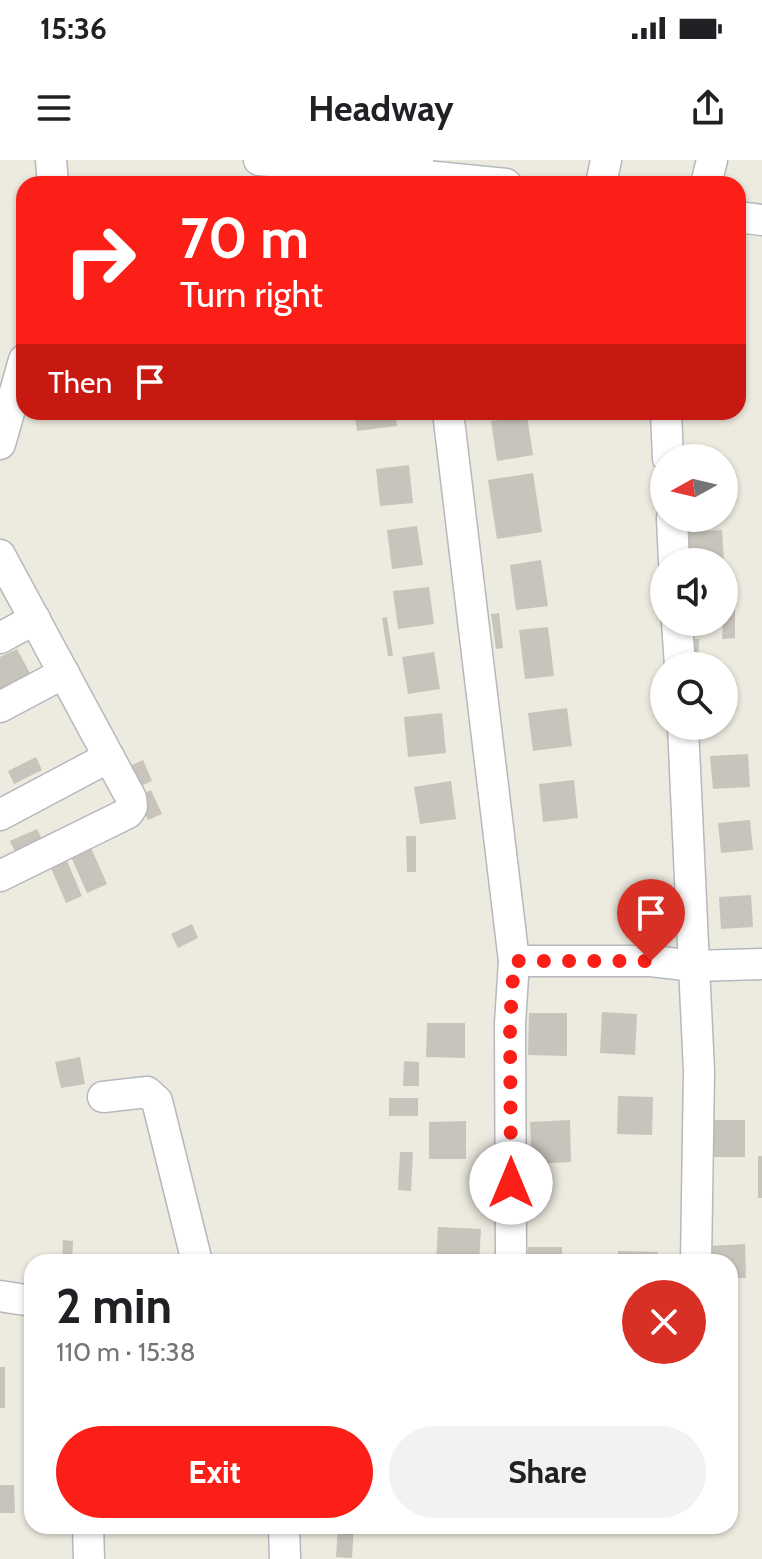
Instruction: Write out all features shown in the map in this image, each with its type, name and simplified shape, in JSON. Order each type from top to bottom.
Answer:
[{"type":"street","points":[[259,160],[441,176]]},
{"type":"street","points":[[1,434],[16,386]]},
{"type":"street","points":[[449,420],[514,961],[510,1024],[511,1254]]},
{"type":"street","points":[[666,420],[667,444]]},
{"type":"street","points":[[0,555],[131,798],[132,807],[128,813],[0,876]]},
{"type":"street","points":[[0,638],[35,619]]},
{"type":"street","points":[[0,707],[64,673]]},
{"type":"street","points":[[684,740],[699,1071],[696,1254]]},
{"type":"street","points":[[0,815],[109,757]]},
{"type":"street","points":[[514,961],[651,961],[694,966],[762,964]]},
{"type":"street","points":[[103,1097],[147,1092],[157,1101],[195,1254]]},
{"type":"street","points":[[0,1296],[24,1300]]},
{"type":"street","points":[[88,1534],[89,1559]]},
{"type":"street","points":[[284,1534],[285,1559]]},
{"type":"building","points":[[355,420],[396,420],[397,426],[357,431]]},
{"type":"building","points":[[528,420],[533,455],[497,461],[491,421]]},
{"type":"building","points":[[409,465],[413,503],[380,506],[376,469]]},
{"type":"building","points":[[533,473],[542,532],[497,539],[488,480]]},
{"type":"building","points":[[417,526],[423,565],[392,569],[387,530]]},
{"type":"building","points":[[688,532],[722,532],[723,548],[689,548]]},
{"type":"building","points":[[541,560],[548,606],[516,610],[510,565]]},
{"type":"building","points":[[429,587],[434,624],[398,629],[393,591]]},
{"type":"building","points":[[499,613],[503,648],[496,649],[491,614]]},
{"type":"building","points":[[387,617],[393,656],[388,656],[382,618]]},
{"type":"building","points":[[548,627],[554,676],[525,679],[519,630]]},
{"type":"building","points":[[688,639],[699,639],[699,652],[688,652]]},
{"type":"building","points":[[17,649],[31,675],[0,691],[0,657]]},
{"type":"building","points":[[434,652],[440,689],[408,694],[402,657]]},
{"type":"building","points":[[567,708],[572,746],[533,751],[528,713]]},
{"type":"building","points":[[442,713],[446,753],[408,757],[404,717]]},
{"type":"building","points":[[748,754],[750,787],[713,789],[710,756]]},
{"type":"building","points":[[36,757],[42,770],[14,784],[8,771]]},
{"type":"building","points":[[143,760],[152,781],[136,788],[127,767]]},
{"type":"building","points":[[574,780],[578,818],[543,822],[539,784]]},
{"type":"building","points":[[451,781],[456,819],[420,824],[414,787]]},
{"type":"building","points":[[151,790],[162,814],[148,820],[137,797]]},
{"type":"building","points":[[750,820],[753,850],[721,853],[718,823]]},
{"type":"building","points":[[37,829],[45,846],[18,858],[10,841]]},
{"type":"building","points":[[406,836],[416,836],[416,872],[407,872]]},
{"type":"building","points":[[91,848],[107,884],[87,893],[71,857]]},
{"type":"building","points":[[67,861],[82,896],[66,903],[51,868]]},
{"type":"building","points":[[751,895],[753,927],[721,929],[719,897]]},
{"type":"building","points":[[192,924],[198,938],[178,948],[171,934]]},
{"type":"building","points":[[602,1012],[637,1014],[635,1055],[600,1053]]},
{"type":"building","points":[[529,1013],[567,1013],[567,1056],[528,1055]]},
{"type":"building","points":[[427,1023],[465,1023],[465,1058],[426,1057]]},
{"type":"building","points":[[80,1057],[85,1084],[61,1088],[55,1062]]},
{"type":"building","points":[[404,1061],[419,1062],[419,1086],[403,1086]]},
{"type":"building","points":[[618,1096],[653,1097],[652,1135],[617,1134]]},
{"type":"building","points":[[389,1098],[418,1098],[418,1116],[389,1116]]},
{"type":"building","points":[[570,1120],[571,1162],[532,1164],[530,1122]]},
{"type":"building","points":[[712,1120],[745,1120],[745,1157],[711,1157]]},
{"type":"building","points":[[466,1121],[466,1159],[429,1159],[429,1122]]},
{"type":"building","points":[[400,1152],[413,1152],[411,1191],[398,1190]]},
{"type":"building","points":[[758,1156],[762,1156],[762,1198],[758,1198]]},
{"type":"building","points":[[438,1227],[481,1229],[479,1254],[436,1254]]},
{"type":"building","points":[[63,1240],[73,1241],[72,1254],[62,1254]]},
{"type":"building","points":[[745,1244],[746,1278],[738,1278],[738,1254],[709,1254],[709,1246]]},
{"type":"building","points":[[528,1247],[562,1247],[562,1254],[528,1254]]},
{"type":"building","points":[[618,1251],[658,1252],[658,1254],[618,1254]]},
{"type":"building","points":[[0,1367],[5,1367],[5,1408],[0,1408]]},
{"type":"building","points":[[0,1485],[14,1485],[15,1513],[0,1513]]},
{"type":"building","points":[[337,1534],[354,1534],[352,1558],[336,1557]]},
{"type":"route","points":[[511,1183],[510,1024],[514,961],[651,961]]}]
